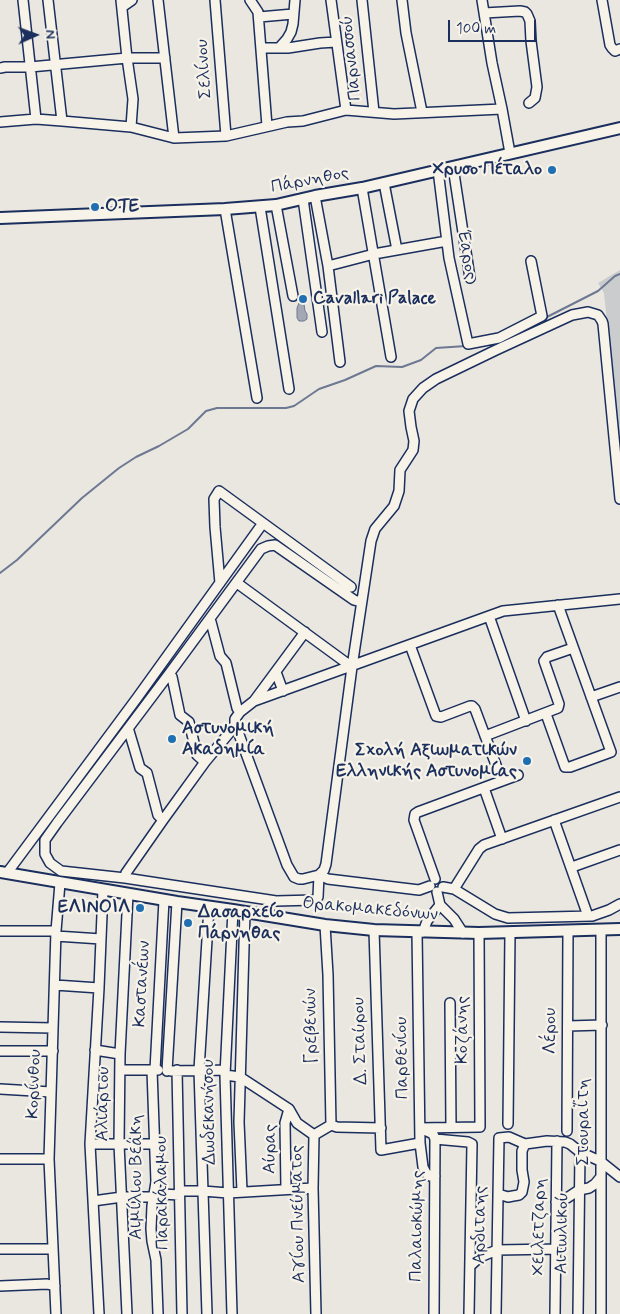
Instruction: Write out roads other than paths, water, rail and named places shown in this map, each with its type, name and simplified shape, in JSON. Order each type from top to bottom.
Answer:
[{"type":"main road","name":"Πάρνηθος","points":[[0,218],[276,206],[620,128]]},
{"type":"main road","name":"Θρακομακεδόνων","points":[[4,873],[325,925],[374,930],[510,933],[620,929]]},
{"type":"street","points":[[23,0],[36,119]]},
{"type":"street","points":[[48,0],[62,121]]},
{"type":"street","points":[[131,127],[133,99],[122,3],[132,0]]},
{"type":"street","points":[[158,0],[174,138]]},
{"type":"street","name":"Σελίνου","points":[[215,0],[226,136]]},
{"type":"street","points":[[250,0],[258,12],[267,126]]},
{"type":"street","points":[[279,48],[288,39],[291,32],[295,0]]},
{"type":"street","points":[[330,0],[346,110]]},
{"type":"street","name":"Παρνασσού","points":[[362,0],[374,112]]},
{"type":"street","points":[[402,0],[406,33],[422,112]]},
{"type":"street","points":[[482,0],[492,63],[510,153]]},
{"type":"street","points":[[602,0],[610,45],[615,50],[620,50]]},
{"type":"street","points":[[484,13],[520,11],[528,14],[537,87],[535,98],[530,103]]},
{"type":"street","points":[[258,18],[293,14]]},
{"type":"street","points":[[261,48],[336,42]]},
{"type":"street","points":[[0,68],[30,68],[127,58],[165,58]]},
{"type":"street","points":[[0,122],[36,119],[131,127],[174,138],[226,136],[287,122],[303,121],[346,110],[394,114],[502,109]]},
{"type":"street","points":[[452,167],[470,278]]},
{"type":"street","name":"Έαρος","points":[[438,170],[448,258],[468,344],[499,338],[542,316],[532,260]]},
{"type":"street","points":[[384,182],[397,250]]},
{"type":"street","points":[[362,188],[391,357]]},
{"type":"street","points":[[316,196],[328,266],[340,362]]},
{"type":"street","points":[[304,200],[322,332]]},
{"type":"street","points":[[276,206],[294,296]]},
{"type":"street","points":[[260,207],[289,390]]},
{"type":"street","points":[[225,209],[257,398]]},
{"type":"street","points":[[328,266],[374,254],[447,241]]},
{"type":"street","points":[[361,602],[354,600],[275,545],[261,549],[45,840],[45,854],[50,864],[61,871],[125,878],[276,901],[315,900],[318,897],[320,875],[326,864],[371,541],[374,530],[394,506],[399,491],[400,470],[413,450],[409,411],[413,399],[423,388],[436,379],[564,318],[580,313],[595,313],[602,320],[620,500]]},
{"type":"street","points":[[220,583],[214,527],[214,499],[219,491],[351,586]]},
{"type":"street","points":[[4,873],[137,698],[263,523]]},
{"type":"street","points":[[237,583],[352,667]]},
{"type":"street","points":[[254,701],[503,611],[620,599]]},
{"type":"street","points":[[546,714],[565,766],[570,767],[611,752],[558,606]]},
{"type":"street","points":[[489,616],[526,721]]},
{"type":"street","points":[[209,620],[220,656],[226,663],[240,712]]},
{"type":"street","points":[[125,878],[126,873],[163,820],[234,726],[235,719],[240,712],[254,701],[305,632]]},
{"type":"street","points":[[410,645],[436,716],[441,717],[472,706],[475,709],[502,781]]},
{"type":"street","points":[[485,736],[556,710],[559,706],[544,663],[545,658],[573,648]]},
{"type":"street","points":[[276,672],[284,690]]},
{"type":"street","points":[[169,674],[172,677],[180,715],[189,722],[197,755],[205,762]]},
{"type":"street","points":[[591,697],[620,687]]},
{"type":"street","points":[[234,726],[237,729],[287,865],[294,876],[299,879],[320,875],[328,880],[420,890],[436,886],[454,889],[503,917],[588,916],[599,914],[620,904]]},
{"type":"street","points":[[128,729],[140,768],[147,773],[158,815],[163,820]]},
{"type":"street","points":[[463,933],[454,918],[440,905],[436,886],[414,820],[415,814],[518,775]]},
{"type":"street","points":[[484,788],[502,839]]},
{"type":"street","points":[[454,889],[479,849],[484,845],[620,796]]},
{"type":"street","points":[[554,820],[588,916]]},
{"type":"street","points":[[572,867],[620,850]]},
{"type":"street","name":"Κορίνθου","points":[[56,1314],[48,1159],[56,934],[60,883]]},
{"type":"street","points":[[99,1314],[90,1144],[103,890]]},
{"type":"street","name":"Αλιάρτου","points":[[127,1314],[119,1144],[120,1054],[128,894]]},
{"type":"street","name":"Καστανέων","points":[[154,1070],[164,900]]},
{"type":"street","name":"Παρακάλαμου","points":[[176,902],[172,1070],[179,1193],[182,1314]]},
{"type":"street","points":[[420,932],[440,905]]},
{"type":"street","points":[[207,1314],[199,1070],[209,907]]},
{"type":"street","name":"Δωδεκανήσου","points":[[232,1314],[225,1072],[233,910]]},
{"type":"street","name":"Δωδεκανήσου","points":[[242,1191],[239,1122],[245,912]]},
{"type":"street","name":"Γρεβενών","points":[[325,925],[328,975],[331,1126]]},
{"type":"street","name":"Δ. Σταύρου","points":[[374,930],[381,1150],[420,1144]]},
{"type":"street","name":"Στουραΐτη","points":[[601,930],[601,1314]]},
{"type":"street","points":[[0,931],[101,939]]},
{"type":"street","name":"Λέρου","points":[[567,1131],[568,931]]},
{"type":"street","name":"Παρθενίου","points":[[420,932],[420,1144],[423,1167],[426,1173],[430,1176],[435,1176]]},
{"type":"street","name":"Κοζάνης","points":[[452,1127],[480,1127],[479,933]]},
{"type":"street","points":[[508,1124],[510,933]]},
{"type":"street","points":[[229,982],[243,984]]},
{"type":"street","points":[[54,985],[99,988]]},
{"type":"street","points":[[420,1128],[452,1127],[450,1003]]},
{"type":"street","points":[[568,1026],[602,1025]]},
{"type":"street","points":[[0,1027],[53,1028]]},
{"type":"street","points":[[95,1050],[120,1054]]},
{"type":"street","points":[[0,1051],[53,1051]]},
{"type":"street","name":"Αγίου Πνεύματος","points":[[120,1070],[199,1070],[225,1072],[240,1077],[289,1109],[296,1123],[314,1135],[313,1188],[316,1314]]},
{"type":"street","name":"Αιμίλιου Βεάκη","points":[[154,1070],[156,1182],[151,1229],[156,1260],[158,1314]]},
{"type":"street","points":[[0,1089],[51,1092]]},
{"type":"street","name":"Αύρας","points":[[286,1189],[285,1123],[289,1109]]},
{"type":"street","points":[[226,1123],[239,1122]]},
{"type":"street","points":[[314,1135],[331,1126],[381,1128]]},
{"type":"street","points":[[420,1128],[433,1134],[435,1141]]},
{"type":"street","name":"Αρδιταης","points":[[496,1314],[499,1138],[509,1137],[525,1144]]},
{"type":"street","points":[[420,1144],[435,1141],[471,1143],[470,1312]]},
{"type":"street","name":"Παλαιοκώμης","points":[[434,1314],[435,1141]]},
{"type":"street","points":[[498,1194],[508,1197],[520,1194],[524,1182],[522,1151],[525,1144],[557,1141],[570,1144],[580,1152],[600,1161],[620,1177]]},
{"type":"street","name":"Χειλετζαρη","points":[[555,1314],[557,1141]]},
{"type":"street","points":[[90,1144],[155,1144]]},
{"type":"street","name":"Αιτωλικού","points":[[578,1314],[580,1152]]},
{"type":"street","points":[[0,1159],[48,1159]]},
{"type":"street","points":[[556,1202],[567,1198],[579,1190],[589,1188],[600,1178]]},
{"type":"street","points":[[93,1201],[154,1197],[163,1194],[203,1191],[228,1192],[313,1188]]},
{"type":"street","points":[[0,1249],[53,1249]]},
{"type":"street","points":[[470,1266],[480,1257],[497,1250],[556,1249]]},
{"type":"street","points":[[0,1286],[47,1284],[55,1286]]},
{"type":"waterway","points":[[545,318],[598,291],[620,274]]},
{"type":"waterway","points":[[0,573],[17,560],[82,498],[119,468],[188,429],[206,411],[217,408],[286,408],[294,406],[319,389],[376,366],[402,367],[421,360],[436,348],[466,346]]},
{"type":"place","name":"Χρυσο Πέταλο","points":[[552,170]]},
{"type":"place","name":"ΟΤΕ","points":[[95,207]]},
{"type":"place","name":"Cavallari Palace","points":[[303,299]]},
{"type":"place","name":"Αστυνομική Ακαδημία","points":[[172,739]]},
{"type":"place","name":"Σχολή Αξιωματικών Ελληνικής Αστυνομίας","points":[[527,761]]},
{"type":"place","name":"ΕΛΙΝΟΙΛ","points":[[140,908]]},
{"type":"place","name":"Δασαρχείο Πάρνηθας","points":[[188,923]]}]
